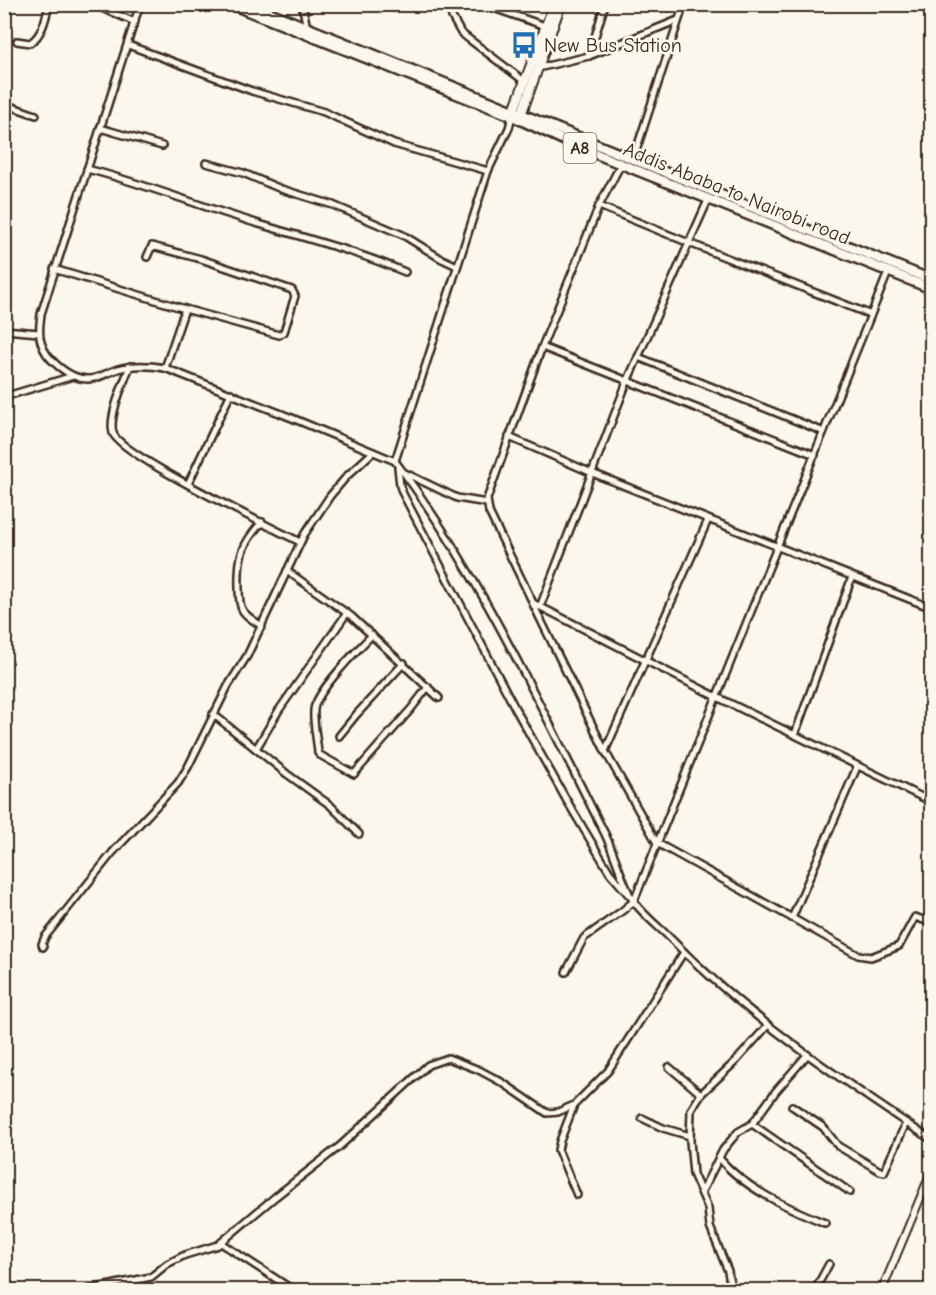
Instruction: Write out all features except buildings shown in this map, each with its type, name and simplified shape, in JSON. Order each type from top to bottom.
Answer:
[{"type":"highway","name":"Addis Ababa to Nairobi road","points":[[230,4],[633,160],[710,195]]},
{"type":"highway","name":"Addis Ababa to Nairobi road","points":[[249,4],[517,115],[621,164],[710,195],[890,267],[932,280]]},
{"type":"highway","name":"Addis Ababa to Nairobi road","points":[[890,267],[932,289]]},
{"type":"main road","points":[[517,115],[538,68],[554,4]]},
{"type":"main road","points":[[517,115],[524,81],[561,4]]},
{"type":"street","points":[[17,41],[30,44],[35,40],[41,30],[49,4]]},
{"type":"street","points":[[92,4],[135,22]]},
{"type":"street","points":[[73,376],[50,358],[44,350],[39,333],[41,314],[140,4]]},
{"type":"street","points":[[302,4],[307,28]]},
{"type":"street","points":[[449,4],[452,17],[461,33],[524,81]]},
{"type":"street","points":[[482,4],[549,27]]},
{"type":"street","points":[[589,56],[605,4]]},
{"type":"street","points":[[710,4],[696,7],[681,5],[633,160],[621,164],[599,206],[542,347],[509,437],[487,503],[489,512],[605,751],[657,843],[858,955],[871,957],[899,946],[915,917],[932,923]]},
{"type":"street","points":[[538,68],[589,56],[678,20]]},
{"type":"street","points":[[128,45],[252,91],[324,112],[394,144],[488,171]]},
{"type":"street","points":[[4,104],[36,115]]},
{"type":"street","points":[[517,115],[508,128],[488,171],[396,463],[403,494],[516,710],[610,873],[684,952],[768,1025],[807,1055],[932,1140]]},
{"type":"street","points":[[100,128],[162,146]]},
{"type":"street","points":[[206,164],[243,173],[281,189],[333,205],[403,235],[457,266]]},
{"type":"street","points":[[87,169],[119,177],[241,219],[367,257],[405,272]]},
{"type":"street","points":[[540,608],[627,382],[710,195]]},
{"type":"street","points":[[599,206],[869,314]]},
{"type":"street","points":[[54,269],[185,309],[282,334],[294,292],[201,259],[152,246],[147,257]]},
{"type":"street","points":[[566,972],[584,938],[622,911],[633,899],[890,267]]},
{"type":"street","points":[[165,368],[185,309]]},
{"type":"street","points":[[4,330],[39,333]]},
{"type":"street","points":[[542,347],[815,455]]},
{"type":"street","points":[[638,357],[824,432]]},
{"type":"street","points":[[4,398],[73,376],[91,379],[130,366],[150,365],[165,368],[231,393],[396,463],[415,488],[483,597],[611,844],[633,899]]},
{"type":"street","points":[[130,366],[115,410],[113,433],[119,442],[138,456],[188,484],[300,542]]},
{"type":"street","points":[[188,484],[231,393]]},
{"type":"street","points":[[509,437],[708,520],[932,608]]},
{"type":"street","points":[[44,947],[42,944],[45,937],[90,880],[178,783],[262,626],[300,542],[330,496],[347,476],[374,452]]},
{"type":"street","points":[[402,471],[457,498],[487,503]]},
{"type":"street","points":[[605,751],[708,520]]},
{"type":"street","points":[[262,522],[244,544],[239,564],[242,609],[262,626]]},
{"type":"street","points":[[286,571],[347,613],[404,663],[439,698]]},
{"type":"street","points":[[795,734],[852,577]]},
{"type":"street","points":[[533,603],[857,767],[932,802]]},
{"type":"street","points":[[256,749],[279,710],[347,613]]},
{"type":"street","points":[[372,635],[349,659],[317,700],[314,711],[320,755],[354,774],[411,710],[428,687]]},
{"type":"street","points":[[339,736],[404,663]]},
{"type":"street","points":[[213,714],[330,805],[359,834]]},
{"type":"street","points":[[792,918],[857,767]]},
{"type":"street","points":[[86,1290],[152,1277],[167,1264],[185,1255],[221,1243],[340,1146],[428,1065],[438,1060],[448,1058],[479,1070],[503,1083],[547,1113],[558,1112],[574,1105],[608,1071],[684,952]]},
{"type":"street","points":[[730,1290],[728,1271],[710,1227],[708,1208],[693,1174],[690,1136],[692,1110],[701,1094],[736,1061],[768,1025]]},
{"type":"street","points":[[702,1191],[719,1158],[738,1132],[752,1124],[776,1091],[807,1055]]},
{"type":"street","points":[[669,1066],[701,1094]]},
{"type":"street","points":[[574,1105],[558,1150],[577,1195]]},
{"type":"street","points":[[792,1106],[823,1127],[838,1146],[880,1171],[886,1171],[906,1123]]},
{"type":"street","points":[[642,1118],[663,1128],[690,1136]]},
{"type":"street","points":[[752,1124],[850,1192]]},
{"type":"street","points":[[719,1158],[730,1172],[757,1189],[798,1212],[825,1223]]},
{"type":"street","points":[[882,1290],[932,1170]]},
{"type":"street","points":[[221,1243],[293,1290]]},
{"type":"street","points":[[815,1290],[829,1264]]},
{"type":"place","name":"New Bus Station","points":[[524,45]]}]
